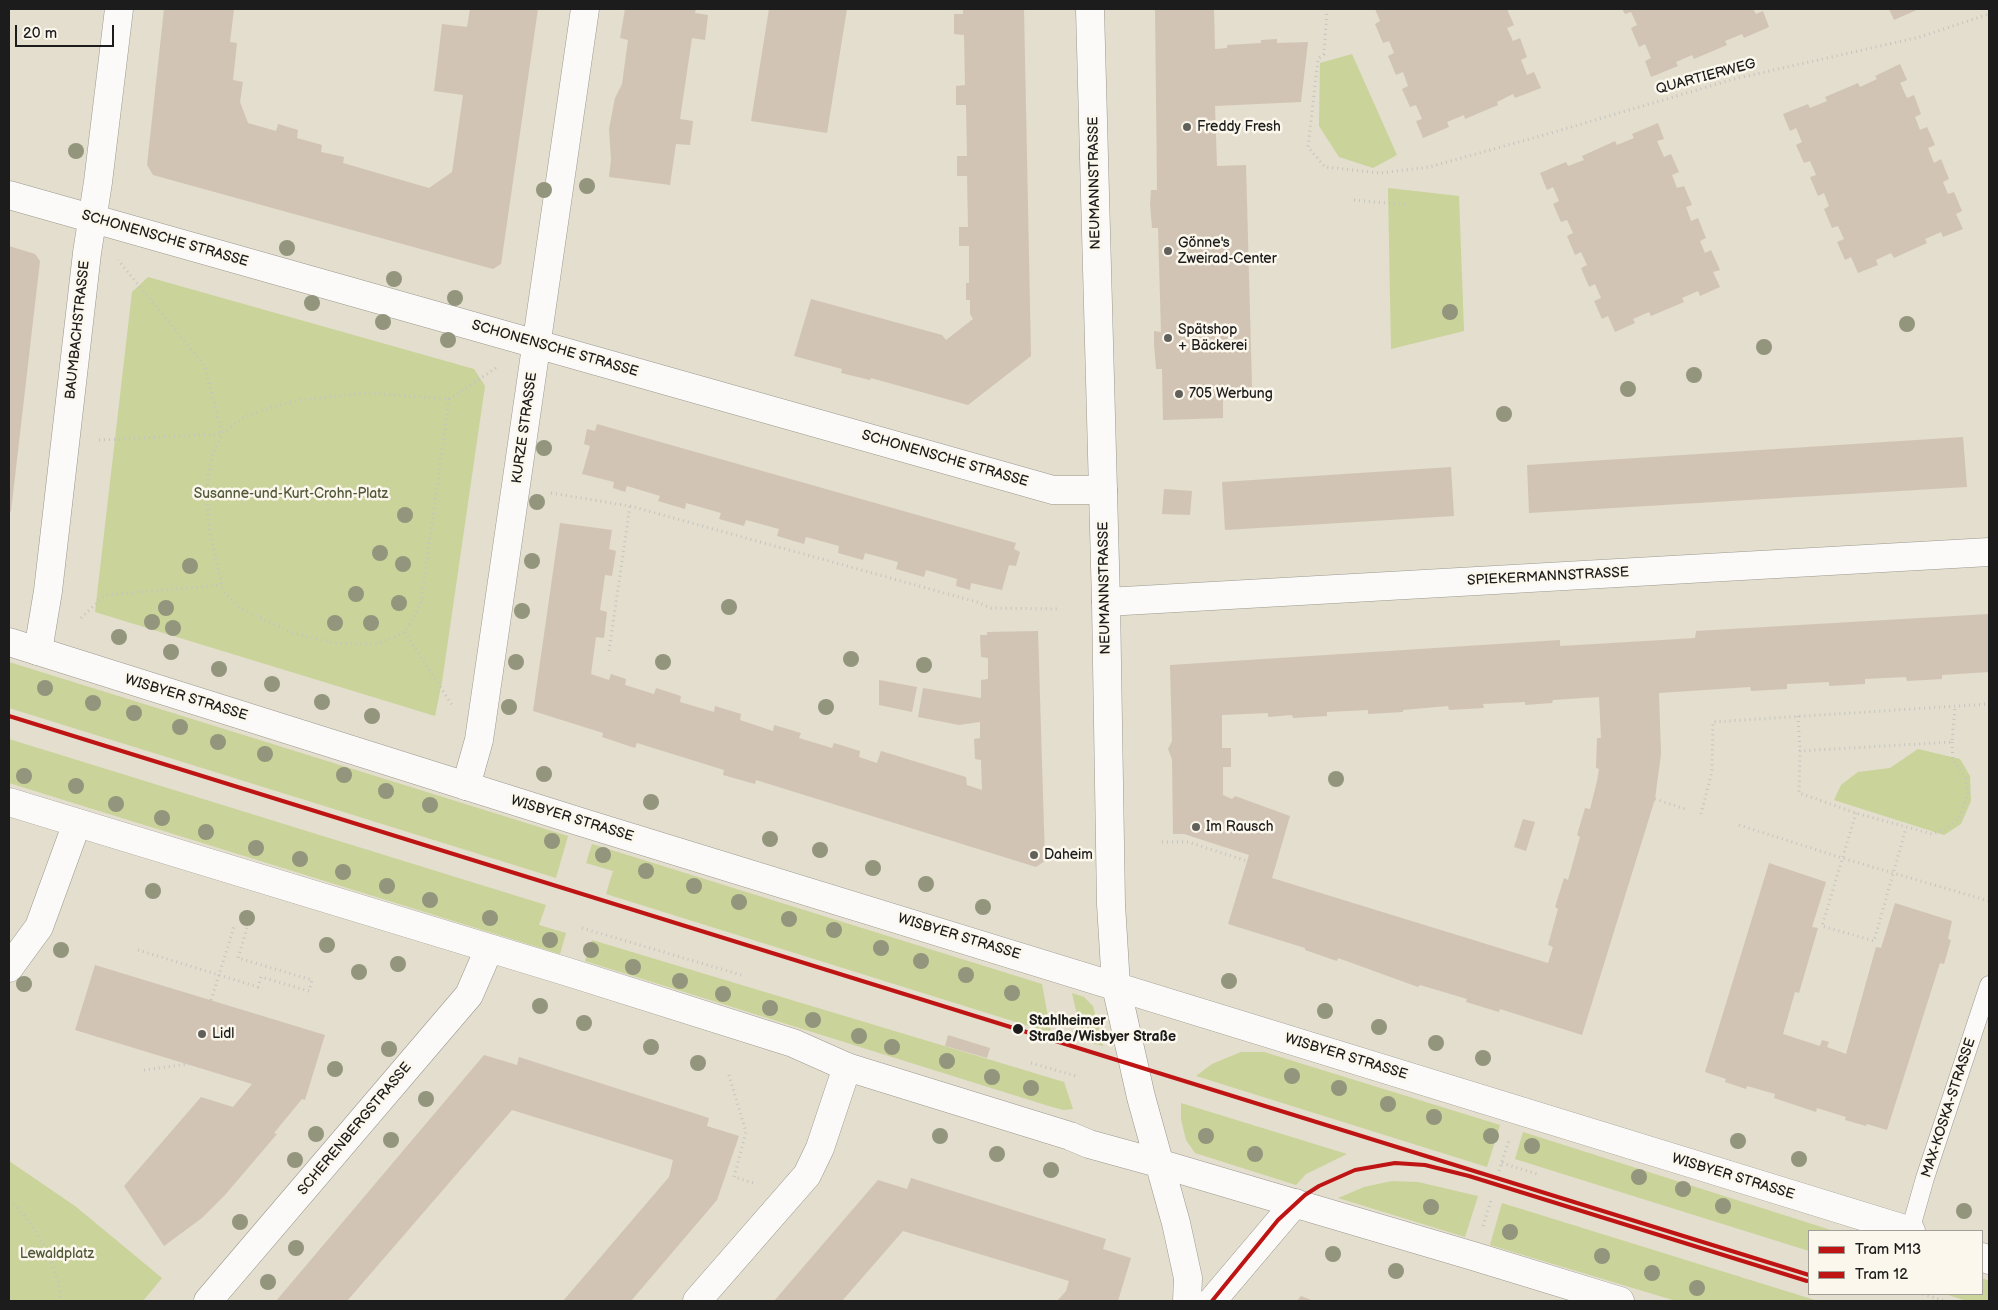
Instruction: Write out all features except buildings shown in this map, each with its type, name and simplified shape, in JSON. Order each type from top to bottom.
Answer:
[{"type":"street","name":"BAUMBACHSTRASSE","points":[[38,651],[48,591],[87,253],[119,9]]},
{"type":"street","name":"KURZE STRASSE","points":[[466,786],[479,740],[538,344],[585,9]]},
{"type":"street","name":"NEUMANNSTRASSE","points":[[1090,9],[1106,602],[1111,904],[1116,986],[1158,1163],[1176,1223],[1188,1278],[1187,1301]]},
{"type":"street","name":"SCHONENSCHE STRASSE","points":[[9,195],[1053,490],[1103,490]]},
{"type":"street","name":"SPIEKERMANNSTRASSE","points":[[1106,602],[1989,552]]},
{"type":"street","name":"WISBYER STRASSE","points":[[9,642],[466,786],[1907,1230]]},
{"type":"street","points":[[9,802],[793,1043],[847,1067],[1070,1136],[1089,1144],[1295,1203],[1620,1301]]},
{"type":"street","points":[[9,968],[39,927],[77,823]]},
{"type":"street","name":"SCHERENBERGSTRASSE","points":[[208,1301],[469,995],[489,949]]},
{"type":"street","points":[[697,1301],[807,1175],[820,1148],[847,1067]]},
{"type":"street","points":[[1212,1301],[1295,1203]]},
{"type":"lane","name":"MAX-KOSKA-STRASSE","points":[[1910,1230],[1925,1178],[1989,985]]},
{"type":"path","name":"QUARTIERWEG","points":[[1327,9],[1324,54],[1318,59],[1308,147],[1325,167],[1380,173],[1429,167],[1734,79],[1920,37],[1989,14]]},
{"type":"path","points":[[1354,200],[1407,205]]},
{"type":"path","points":[[117,259],[205,366],[222,434]]},
{"type":"path","points":[[449,399],[421,604],[405,632],[377,644],[333,643],[293,633],[240,609],[223,591],[209,528],[207,501],[208,476],[212,454],[222,434],[243,418],[271,407],[300,400],[366,393],[449,399],[502,365]]},
{"type":"path","points":[[99,440],[222,434]]},
{"type":"path","points":[[551,493],[630,506],[977,602],[991,608],[1058,609]]},
{"type":"path","points":[[609,651],[630,506]]},
{"type":"path","points":[[81,618],[105,595],[222,585]]},
{"type":"path","points":[[405,632],[453,707]]},
{"type":"path","points":[[1701,814],[1712,771],[1712,722],[1989,704]]},
{"type":"path","points":[[1798,716],[1800,751],[1799,793],[1856,813],[1932,834],[1947,829],[1959,819],[1968,793],[1966,779],[1953,762],[1952,742],[1955,707]]},
{"type":"path","points":[[1800,751],[1952,742]]},
{"type":"path","points":[[1655,799],[1688,810]]},
{"type":"path","points":[[1856,813],[1822,926],[1874,941],[1906,828]]},
{"type":"path","points":[[1739,825],[1842,858],[1989,901]]},
{"type":"path","points":[[1162,842],[1188,842],[1247,861]]},
{"type":"path","points":[[210,1000],[235,924]]},
{"type":"path","points":[[138,950],[258,987],[261,977],[309,991],[312,980],[238,958],[248,928]]},
{"type":"path","points":[[582,928],[745,976]]},
{"type":"path","points":[[1031,1063],[1076,1076]]},
{"type":"path","points":[[144,1070],[189,1064]]},
{"type":"path","points":[[729,1075],[746,1132],[734,1177],[757,1184]]},
{"type":"path","points":[[1500,1171],[1510,1137]]},
{"type":"path","points":[[1502,1163],[1537,1174]]},
{"type":"path","points":[[1480,1233],[1490,1200]]},
{"type":"path","points":[[9,1202],[18,1208],[33,1227],[47,1250],[58,1282],[61,1301]]},
{"type":"path","points":[[1927,1295],[1945,1301]]},
{"type":"green space","points":[[1352,54],[1397,155],[1373,168],[1339,157],[1319,126],[1320,63]]},
{"type":"green space","points":[[1388,188],[1459,196],[1464,331],[1391,349]]},
{"type":"green space","name":"Susanne-und-Kurt-Crohn-Platz","points":[[148,277],[474,369],[485,386],[442,682],[435,716],[95,612],[132,292]]},
{"type":"green space","points":[[9,662],[568,836],[556,878],[9,708]]},
{"type":"green space","points":[[9,739],[546,905],[539,925],[566,933],[560,954],[9,783]]},
{"type":"green space","points":[[1918,749],[1960,759],[1970,776],[1971,801],[1961,824],[1944,835],[1834,800],[1841,785],[1858,772],[1890,768]]},
{"type":"green space","points":[[592,844],[1042,984],[1051,1033],[606,894],[613,871],[586,863]]},
{"type":"green space","points":[[592,940],[1064,1082],[1073,1109],[1064,1110],[1052,1107],[585,961]]},
{"type":"green space","points":[[1072,993],[1084,997],[1093,1006],[1103,1046],[1083,1041]]},
{"type":"green space","points":[[1241,1052],[1264,1052],[1500,1125],[1487,1167],[1196,1076],[1212,1064]]},
{"type":"green space","points":[[1181,1103],[1347,1154],[1306,1174],[1296,1185],[1195,1153],[1186,1140],[1181,1119]]},
{"type":"green space","points":[[1523,1132],[1831,1230],[1808,1230],[1808,1251],[1515,1159]]},
{"type":"green space","name":"Lewaldplatz","points":[[9,1161],[75,1206],[162,1278],[143,1301],[9,1301]]},
{"type":"green space","points":[[1392,1181],[1418,1182],[1478,1196],[1465,1237],[1338,1198],[1364,1187]]},
{"type":"green space","points":[[1502,1203],[1818,1301],[1676,1301],[1490,1245]]},
{"type":"green space","points":[[1983,1278],[1989,1281],[1989,1301],[1967,1301],[1948,1295],[1983,1295]]},
{"type":"tram line","name":"M13","points":[[9,716],[1808,1275]]},
{"type":"tram line","name":"12","points":[[1212,1301],[1278,1220],[1305,1195],[1319,1186],[1355,1170],[1395,1163],[1425,1165],[1469,1176],[1807,1281]]},
{"type":"place","name":"Freddy Fresh","points":[[1187,127]]},
{"type":"place","name":"Gönne's Zweirad-Center","points":[[1168,251]]},
{"type":"place","name":"Spätshop + Bäckerei","points":[[1168,338]]},
{"type":"place","name":"705 Werbung","points":[[1179,394]]},
{"type":"place","name":"Im Rausch","points":[[1196,827]]},
{"type":"place","name":"Daheim","points":[[1034,855]]},
{"type":"place","name":"Stahlheimer Straße/Wisbyer Straße","points":[[1018,1029]]},
{"type":"place","name":"Lidl","points":[[202,1034]]}]
